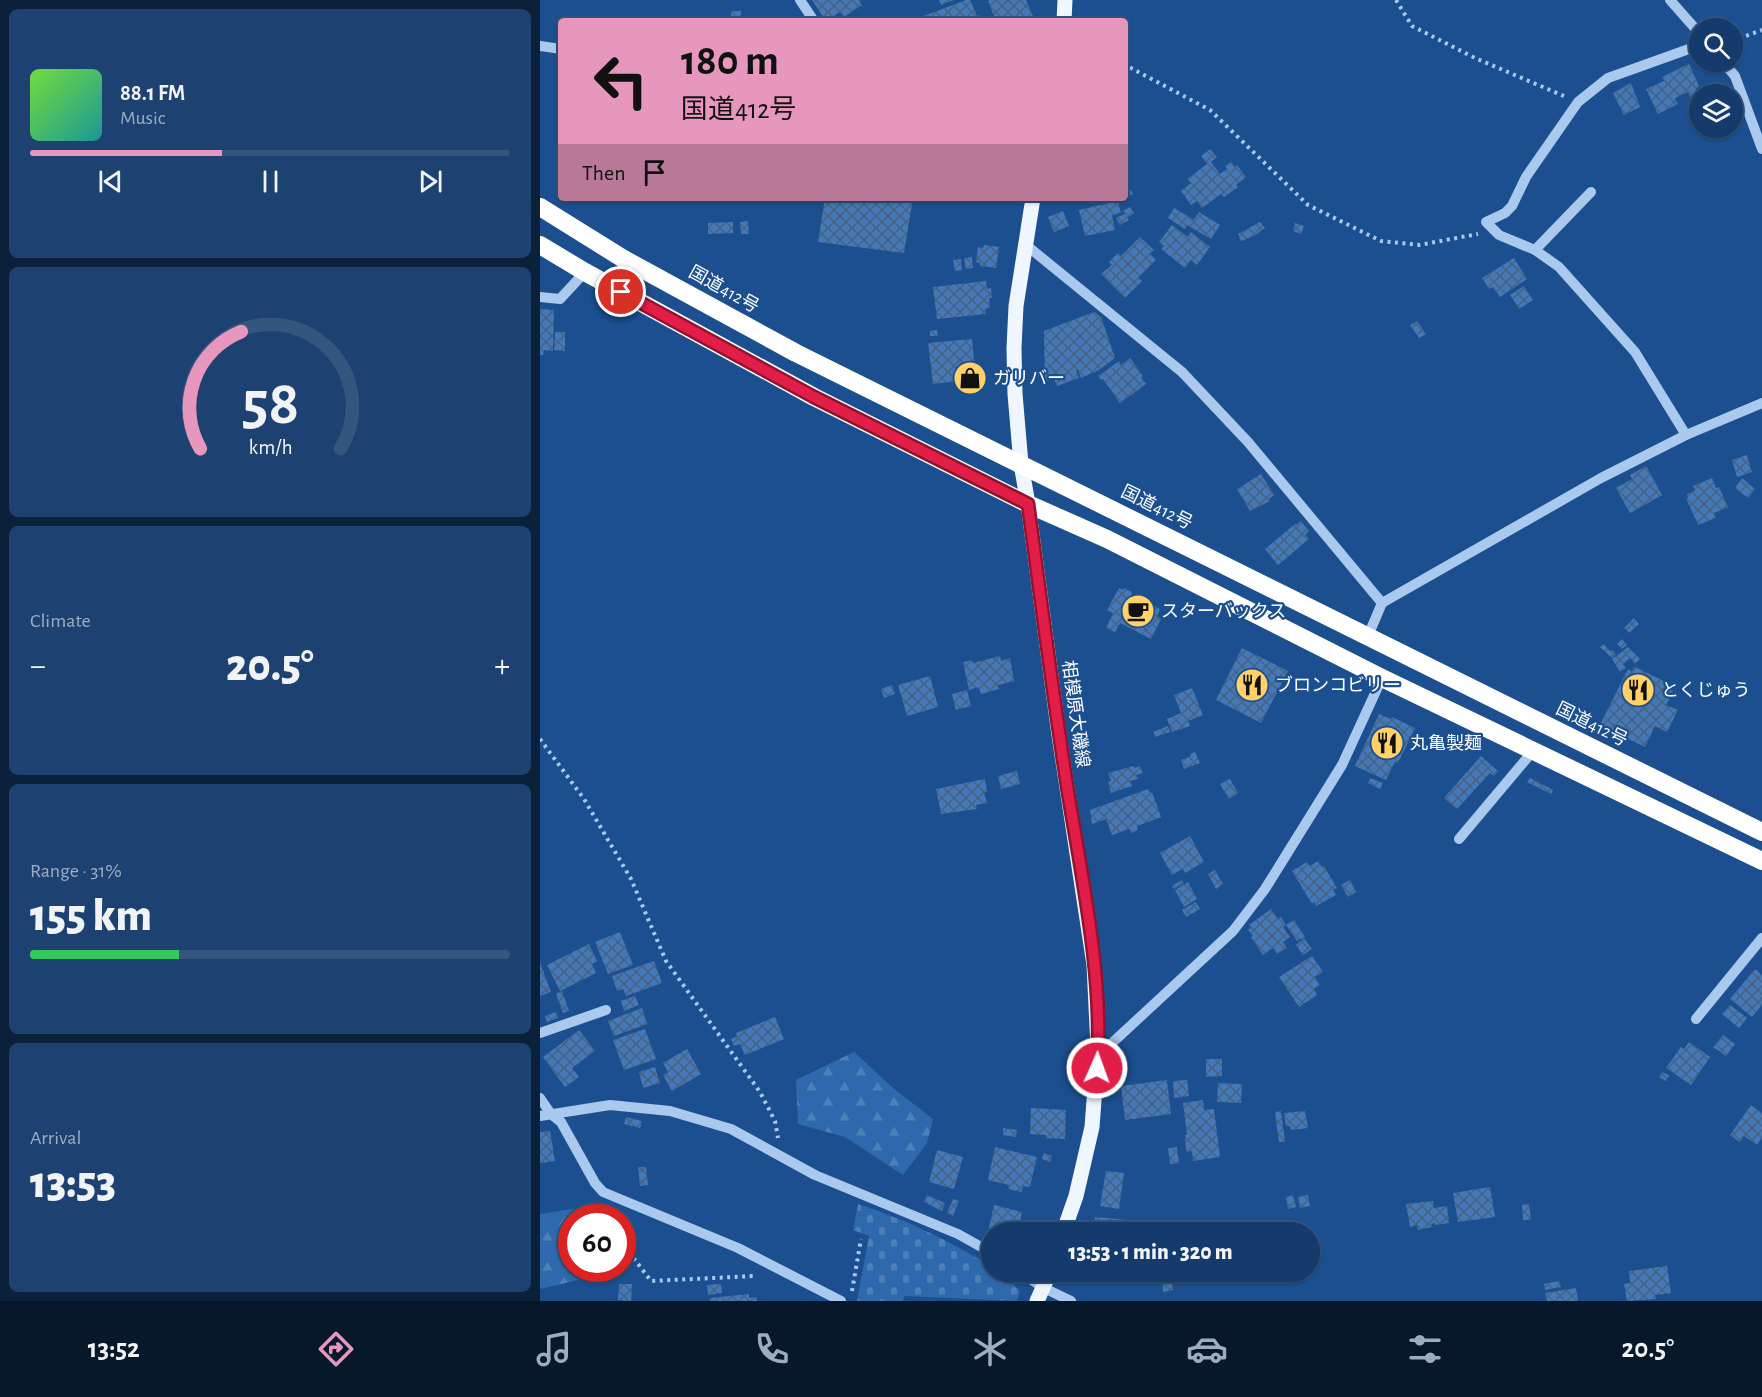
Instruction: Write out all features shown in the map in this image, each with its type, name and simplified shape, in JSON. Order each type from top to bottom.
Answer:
[{"type":"highway","name":"国道412号","points":[[540,207],[622,258],[796,353],[1762,832]]},
{"type":"highway","points":[[540,244],[585,272],[814,397],[1028,504],[1107,539],[1382,678],[1762,861]]},
{"type":"main road","points":[[1064,18],[1065,0]]},
{"type":"main road","name":"相模原大磯線","points":[[1033,201],[1016,306],[1015,394],[1021,464],[1094,965],[1098,1048],[1092,1127],[1068,1222]]},
{"type":"street","points":[[800,0],[812,18]]},
{"type":"street","points":[[1670,0],[1689,22]]},
{"type":"street","points":[[540,46],[558,49]]},
{"type":"street","points":[[1686,435],[1635,352],[1559,267],[1535,250],[1498,235],[1486,222],[1505,213],[1512,206],[1526,177],[1578,102],[1608,78],[1689,49]]},
{"type":"street","points":[[1732,72],[1762,149]]},
{"type":"street","points":[[1535,250],[1591,192]]},
{"type":"street","points":[[1026,244],[1182,372],[1248,442],[1382,603]]},
{"type":"street","points":[[540,297],[560,299],[585,272]]},
{"type":"street","points":[[1368,636],[1382,603],[1601,478],[1686,435],[1762,403]]},
{"type":"street","points":[[1098,1048],[1112,1043],[1233,931],[1265,889],[1342,765],[1382,678]]},
{"type":"street","points":[[1459,839],[1533,751]]},
{"type":"street","points":[[1696,1019],[1762,939]]},
{"type":"street","points":[[540,1033],[606,1010]]},
{"type":"street","points":[[540,1098],[545,1115],[561,1122],[595,1183],[603,1192],[738,1248],[841,1301]]},
{"type":"street","points":[[545,1115],[610,1105],[670,1111],[732,1129],[816,1175],[957,1234],[981,1247]]},
{"type":"street","points":[[1029,1282],[1040,1294],[1071,1301]]},
{"type":"path","points":[[1396,0],[1412,26],[1475,58],[1578,102]]},
{"type":"path","points":[[1743,37],[1762,30]]},
{"type":"path","points":[[1128,66],[1210,110],[1308,205],[1381,241],[1419,245],[1470,237],[1494,230]]},
{"type":"path","points":[[540,739],[584,799],[631,879],[666,961],[760,1092],[775,1120],[778,1139],[777,1154]]},
{"type":"path","points":[[850,1301],[861,1239]]},
{"type":"path","points":[[636,1261],[651,1281],[789,1274]]},
{"type":"green space","points":[[854,1052],[893,1088],[933,1119],[927,1143],[903,1175],[845,1137],[798,1124],[796,1080]]},
{"type":"green space","points":[[858,1204],[893,1216],[981,1260],[981,1282],[1011,1282],[1020,1291],[1017,1301],[904,1296],[903,1301],[857,1301],[869,1236],[853,1230]]},
{"type":"green space","points":[[558,1211],[558,1282],[570,1282],[540,1289],[540,1214]]},
{"type":"building","points":[[812,0],[859,0],[862,5],[844,17],[840,12],[831,18],[824,18]]},
{"type":"building","points":[[939,0],[954,0],[941,5]]},
{"type":"building","points":[[970,0],[977,16],[980,15],[981,18],[921,18]]},
{"type":"building","points":[[1026,0],[1034,18],[995,18],[988,1]]},
{"type":"building","points":[[731,11],[741,11],[741,16],[731,16]]},
{"type":"building","points":[[1689,64],[1689,72],[1693,72],[1698,84],[1689,84],[1689,94],[1688,92],[1675,98],[1678,104],[1658,114],[1646,89],[1664,81],[1662,77]]},
{"type":"building","points":[[1631,83],[1640,107],[1624,115],[1613,93]]},
{"type":"building","points":[[1210,149],[1217,157],[1211,162],[1220,174],[1231,162],[1235,167],[1237,165],[1246,177],[1236,185],[1238,187],[1224,197],[1221,194],[1202,208],[1197,201],[1191,205],[1181,191],[1191,183],[1187,179],[1207,164],[1201,156]]},
{"type":"building","points":[[1128,186],[1133,194],[1128,197]]},
{"type":"building","points":[[825,201],[913,201],[904,253],[818,242]]},
{"type":"building","points":[[1118,201],[1121,213],[1112,215],[1115,230],[1085,236],[1079,210]]},
{"type":"building","points":[[1130,207],[1134,213],[1127,218],[1129,220],[1120,225],[1116,218],[1125,214],[1123,211]]},
{"type":"building","points":[[1174,208],[1194,220],[1199,212],[1220,225],[1211,239],[1187,225],[1185,229],[1168,218]]},
{"type":"building","points":[[1063,211],[1069,226],[1054,232],[1048,217]]},
{"type":"building","points":[[748,221],[749,234],[741,234],[740,222]]},
{"type":"building","points":[[733,222],[733,233],[708,234],[708,223]]},
{"type":"building","points":[[1260,222],[1265,228],[1241,241],[1238,234]]},
{"type":"building","points":[[1295,223],[1304,226],[1301,234],[1293,231]]},
{"type":"building","points":[[1172,225],[1188,237],[1191,232],[1210,247],[1197,265],[1191,260],[1185,268],[1161,249],[1164,246],[1159,242]]},
{"type":"building","points":[[1140,237],[1154,250],[1150,254],[1156,260],[1138,278],[1142,281],[1125,298],[1101,274],[1112,265],[1109,262],[1118,253],[1121,256]]},
{"type":"building","points":[[984,245],[999,247],[996,268],[980,266],[980,263],[976,262],[978,247],[983,248]]},
{"type":"building","points":[[972,257],[973,268],[966,269],[964,258]]},
{"type":"building","points":[[1514,258],[1527,279],[1500,297],[1493,287],[1489,289],[1482,278]]},
{"type":"building","points":[[961,259],[962,270],[955,271],[953,260]]},
{"type":"building","points":[[986,281],[987,289],[991,288],[992,298],[989,298],[990,308],[985,309],[986,314],[937,319],[933,287]]},
{"type":"building","points":[[1524,286],[1533,300],[1519,309],[1510,295]]},
{"type":"building","points":[[540,309],[554,310],[553,351],[544,350],[543,355],[540,355]]},
{"type":"building","points":[[1094,312],[1101,317],[1115,358],[1099,370],[1081,378],[1076,370],[1079,378],[1057,386],[1054,379],[1045,381],[1044,331]]},
{"type":"building","points":[[1417,321],[1426,334],[1419,338],[1410,325]]},
{"type":"building","points":[[937,330],[938,336],[930,336],[930,331]]},
{"type":"building","points":[[555,332],[565,332],[565,351],[554,350]]},
{"type":"building","points":[[972,339],[976,379],[933,384],[928,343]]},
{"type":"building","points":[[1130,358],[1146,384],[1120,403],[1103,379],[1101,380],[1098,376],[1119,361],[1121,365]]},
{"type":"building","points":[[1747,455],[1752,472],[1737,477],[1732,460]]},
{"type":"building","points":[[1646,466],[1662,495],[1630,513],[1616,488],[1632,479],[1630,475]]},
{"type":"building","points":[[1261,474],[1274,495],[1269,499],[1270,501],[1250,511],[1237,489]]},
{"type":"building","points":[[1712,478],[1728,507],[1714,513],[1716,518],[1698,525],[1686,498],[1688,498],[1687,494],[1695,491],[1693,486]]},
{"type":"building","points":[[1742,478],[1755,489],[1748,498],[1735,488]]},
{"type":"building","points":[[1301,521],[1309,531],[1305,535],[1309,539],[1278,565],[1265,549]]},
{"type":"building","points":[[1119,588],[1132,592],[1131,594],[1160,609],[1157,616],[1161,619],[1151,639],[1120,623],[1115,632],[1106,628],[1113,613],[1107,610]]},
{"type":"building","points":[[1634,618],[1639,624],[1629,633],[1624,628]]},
{"type":"building","points":[[1622,639],[1627,645],[1622,649],[1617,644]]},
{"type":"building","points":[[1604,644],[1616,654],[1612,658],[1600,647]]},
{"type":"building","points":[[1628,647],[1640,659],[1635,664],[1630,658],[1623,664],[1626,668],[1620,672],[1612,659]]},
{"type":"building","name":"ブロンコビリー","points":[[1242,648],[1288,671],[1261,723],[1216,700]]},
{"type":"building","points":[[1000,656],[1001,661],[1010,658],[1014,681],[998,685],[999,689],[981,694],[978,687],[969,690],[963,662],[972,660],[973,663]]},
{"type":"building","points":[[1635,667],[1668,683],[1665,688],[1673,691],[1666,705],[1678,710],[1667,732],[1655,726],[1645,747],[1600,725],[1628,669],[1632,671]]},
{"type":"building","points":[[930,676],[938,707],[907,716],[898,685]]},
{"type":"building","points":[[892,685],[895,694],[884,698],[881,689]]},
{"type":"building","points":[[1192,688],[1203,715],[1188,721],[1190,726],[1172,732],[1167,719],[1181,713],[1174,695]]},
{"type":"building","points":[[967,690],[971,706],[956,710],[952,694]]},
{"type":"building","points":[[1379,714],[1391,719],[1392,717],[1415,728],[1398,763],[1395,762],[1386,780],[1355,766]]},
{"type":"building","points":[[1168,726],[1170,732],[1155,737],[1153,732]]},
{"type":"building","points":[[1195,752],[1200,763],[1184,769],[1181,760]]},
{"type":"building","points":[[1481,756],[1498,771],[1494,776],[1490,773],[1457,809],[1444,798]]},
{"type":"building","points":[[1134,766],[1134,768],[1140,766],[1143,773],[1136,775],[1138,779],[1130,781],[1132,786],[1111,793],[1108,773]]},
{"type":"building","points":[[1017,771],[1020,784],[1001,789],[998,776]]},
{"type":"building","points":[[1370,778],[1383,783],[1380,789],[1368,783]]},
{"type":"building","points":[[1530,778],[1553,790],[1551,794],[1527,782]]},
{"type":"building","points":[[985,779],[987,792],[984,793],[987,803],[976,805],[977,809],[941,814],[936,789]]},
{"type":"building","points":[[1230,779],[1238,793],[1229,799],[1220,784]]},
{"type":"building","points":[[1148,789],[1150,793],[1152,792],[1161,817],[1137,826],[1138,830],[1131,833],[1129,829],[1112,835],[1106,819],[1092,824],[1090,810]]},
{"type":"building","points":[[1190,836],[1204,862],[1185,873],[1182,869],[1172,875],[1160,853]]},
{"type":"building","points":[[1318,861],[1322,867],[1324,866],[1337,888],[1333,890],[1336,895],[1316,906],[1314,902],[1312,904],[1292,871],[1307,862],[1310,866]]},
{"type":"building","points":[[1215,870],[1223,884],[1216,889],[1208,874]]},
{"type":"building","points":[[1182,880],[1184,883],[1174,889],[1172,886]]},
{"type":"building","points":[[1350,880],[1356,892],[1348,897],[1341,885]]},
{"type":"building","points":[[1188,882],[1197,899],[1184,907],[1175,890]]},
{"type":"building","points":[[1196,902],[1200,909],[1186,917],[1182,910]]},
{"type":"building","points":[[1271,909],[1278,919],[1281,917],[1286,925],[1283,927],[1290,937],[1283,942],[1287,948],[1277,954],[1273,948],[1263,955],[1248,930],[1251,928],[1249,925]]},
{"type":"building","points":[[1294,920],[1305,937],[1297,941],[1286,925]]},
{"type":"building","points":[[620,932],[633,965],[608,974],[595,942]]},
{"type":"building","points":[[1304,938],[1312,949],[1303,955],[1296,945]]},
{"type":"building","points":[[589,944],[597,961],[592,964],[596,973],[560,991],[547,965]]},
{"type":"building","points":[[1312,956],[1323,972],[1315,977],[1320,985],[1314,989],[1317,995],[1299,1007],[1279,977]]},
{"type":"building","points":[[654,961],[662,983],[626,996],[623,989],[617,991],[612,976]]},
{"type":"building","points":[[540,963],[551,992],[540,996]]},
{"type":"building","points":[[1755,969],[1762,975],[1762,1005],[1752,1017],[1730,999]]},
{"type":"building","points":[[562,991],[569,1011],[563,1013],[556,994]]},
{"type":"building","points":[[635,996],[639,1005],[624,1011],[621,1001]]},
{"type":"building","points":[[1730,1005],[1747,1018],[1739,1028],[1722,1014]]},
{"type":"building","points":[[642,1008],[647,1024],[614,1036],[608,1021]]},
{"type":"building","points":[[556,1012],[558,1018],[547,1022],[545,1016]]},
{"type":"building","points":[[775,1017],[784,1039],[745,1055],[740,1044],[734,1046],[731,1039],[737,1036],[736,1033]]},
{"type":"building","points":[[645,1029],[656,1059],[624,1070],[613,1040]]},
{"type":"building","points":[[579,1030],[595,1051],[572,1068],[579,1077],[565,1087],[543,1057]]},
{"type":"building","points":[[1723,1035],[1735,1044],[1726,1056],[1713,1047]]},
{"type":"building","points":[[1689,1042],[1710,1057],[1691,1085],[1666,1068],[1681,1047],[1684,1049]]},
{"type":"building","points":[[687,1049],[701,1074],[672,1091],[663,1075],[668,1072],[663,1063]]},
{"type":"building","points":[[1206,1059],[1222,1059],[1222,1076],[1206,1077]]},
{"type":"building","points":[[655,1067],[660,1083],[643,1088],[639,1072]]},
{"type":"building","points":[[1662,1072],[1669,1075],[1666,1081],[1659,1077]]},
{"type":"building","points":[[1167,1080],[1171,1114],[1125,1120],[1121,1086]]},
{"type":"building","points":[[1187,1080],[1189,1096],[1174,1098],[1173,1081]]},
{"type":"building","points":[[1218,1083],[1242,1084],[1241,1103],[1217,1102]]},
{"type":"building","points":[[1203,1100],[1204,1110],[1214,1109],[1220,1157],[1193,1161],[1192,1151],[1186,1152],[1185,1135],[1187,1135],[1183,1103]]},
{"type":"building","points":[[1751,1105],[1762,1113],[1762,1137],[1757,1145],[1744,1136],[1740,1142],[1730,1135]]},
{"type":"building","points":[[1031,1108],[1066,1110],[1065,1139],[1030,1134]]},
{"type":"building","points":[[1281,1111],[1285,1142],[1279,1142],[1275,1112]]},
{"type":"building","points":[[1305,1111],[1308,1128],[1291,1130],[1290,1126],[1286,1126],[1284,1113]]},
{"type":"building","points":[[626,1117],[642,1121],[640,1128],[624,1124]]},
{"type":"building","points":[[1003,1128],[1017,1130],[1016,1137],[1003,1135]]},
{"type":"building","points":[[550,1131],[555,1161],[540,1163],[540,1132]]},
{"type":"building","points":[[995,1147],[1037,1157],[1030,1187],[1023,1186],[1022,1192],[1008,1189],[1009,1185],[988,1180]]},
{"type":"building","points":[[1177,1147],[1179,1163],[1170,1164],[1168,1148]]},
{"type":"building","points":[[937,1150],[963,1157],[954,1189],[929,1182]]},
{"type":"building","points":[[1044,1153],[1052,1156],[1050,1162],[1042,1159]]},
{"type":"building","points":[[638,1167],[646,1167],[648,1185],[640,1186]]},
{"type":"building","points":[[1106,1171],[1124,1173],[1119,1209],[1100,1206]]},
{"type":"building","points":[[1490,1187],[1495,1217],[1458,1222],[1453,1193]]},
{"type":"building","points":[[927,1195],[945,1203],[942,1211],[924,1202]]},
{"type":"building","points":[[1293,1195],[1296,1207],[1288,1209],[1286,1197]]},
{"type":"building","points":[[1308,1195],[1310,1206],[1300,1208],[1298,1197]]},
{"type":"building","points":[[953,1199],[959,1201],[953,1216],[947,1213]]},
{"type":"building","points":[[1433,1201],[1434,1208],[1447,1206],[1449,1223],[1435,1225],[1435,1223],[1431,1224],[1432,1227],[1418,1230],[1417,1225],[1410,1227],[1406,1204]]},
{"type":"building","points":[[1529,1204],[1531,1220],[1523,1220],[1522,1205]]},
{"type":"building","points":[[994,1205],[1022,1212],[1020,1222],[990,1222]]},
{"type":"building","points":[[1095,1217],[1127,1220],[1127,1222],[1094,1222]]},
{"type":"building","points":[[1667,1266],[1671,1293],[1655,1295],[1656,1299],[1627,1301],[1624,1284],[1630,1283],[1629,1271]]},
{"type":"building","points":[[1559,1281],[1561,1287],[1545,1290],[1544,1284]]},
{"type":"building","points":[[1162,1282],[1172,1282],[1173,1290],[1163,1292]]},
{"type":"building","points":[[619,1284],[632,1284],[631,1301],[618,1300]]},
{"type":"building","points":[[721,1284],[722,1293],[708,1295],[707,1285]]},
{"type":"building","points":[[1576,1288],[1578,1301],[1547,1301],[1545,1293]]},
{"type":"building","points":[[749,1294],[749,1298],[756,1297],[757,1301],[710,1301],[710,1298]]},
{"type":"place","name":"ガリバー","points":[[970,378]]},
{"type":"place","name":"スターバックス","points":[[1138,611]]},
{"type":"place","name":"ブロンコビリー","points":[[1252,685]]},
{"type":"place","name":"とくじゅう","points":[[1638,690]]},
{"type":"place","name":"丸亀製麺","points":[[1387,743]]},
{"type":"route","points":[[621,292],[814,397],[1028,504],[1059,735],[1094,965],[1097,1068]]}]
